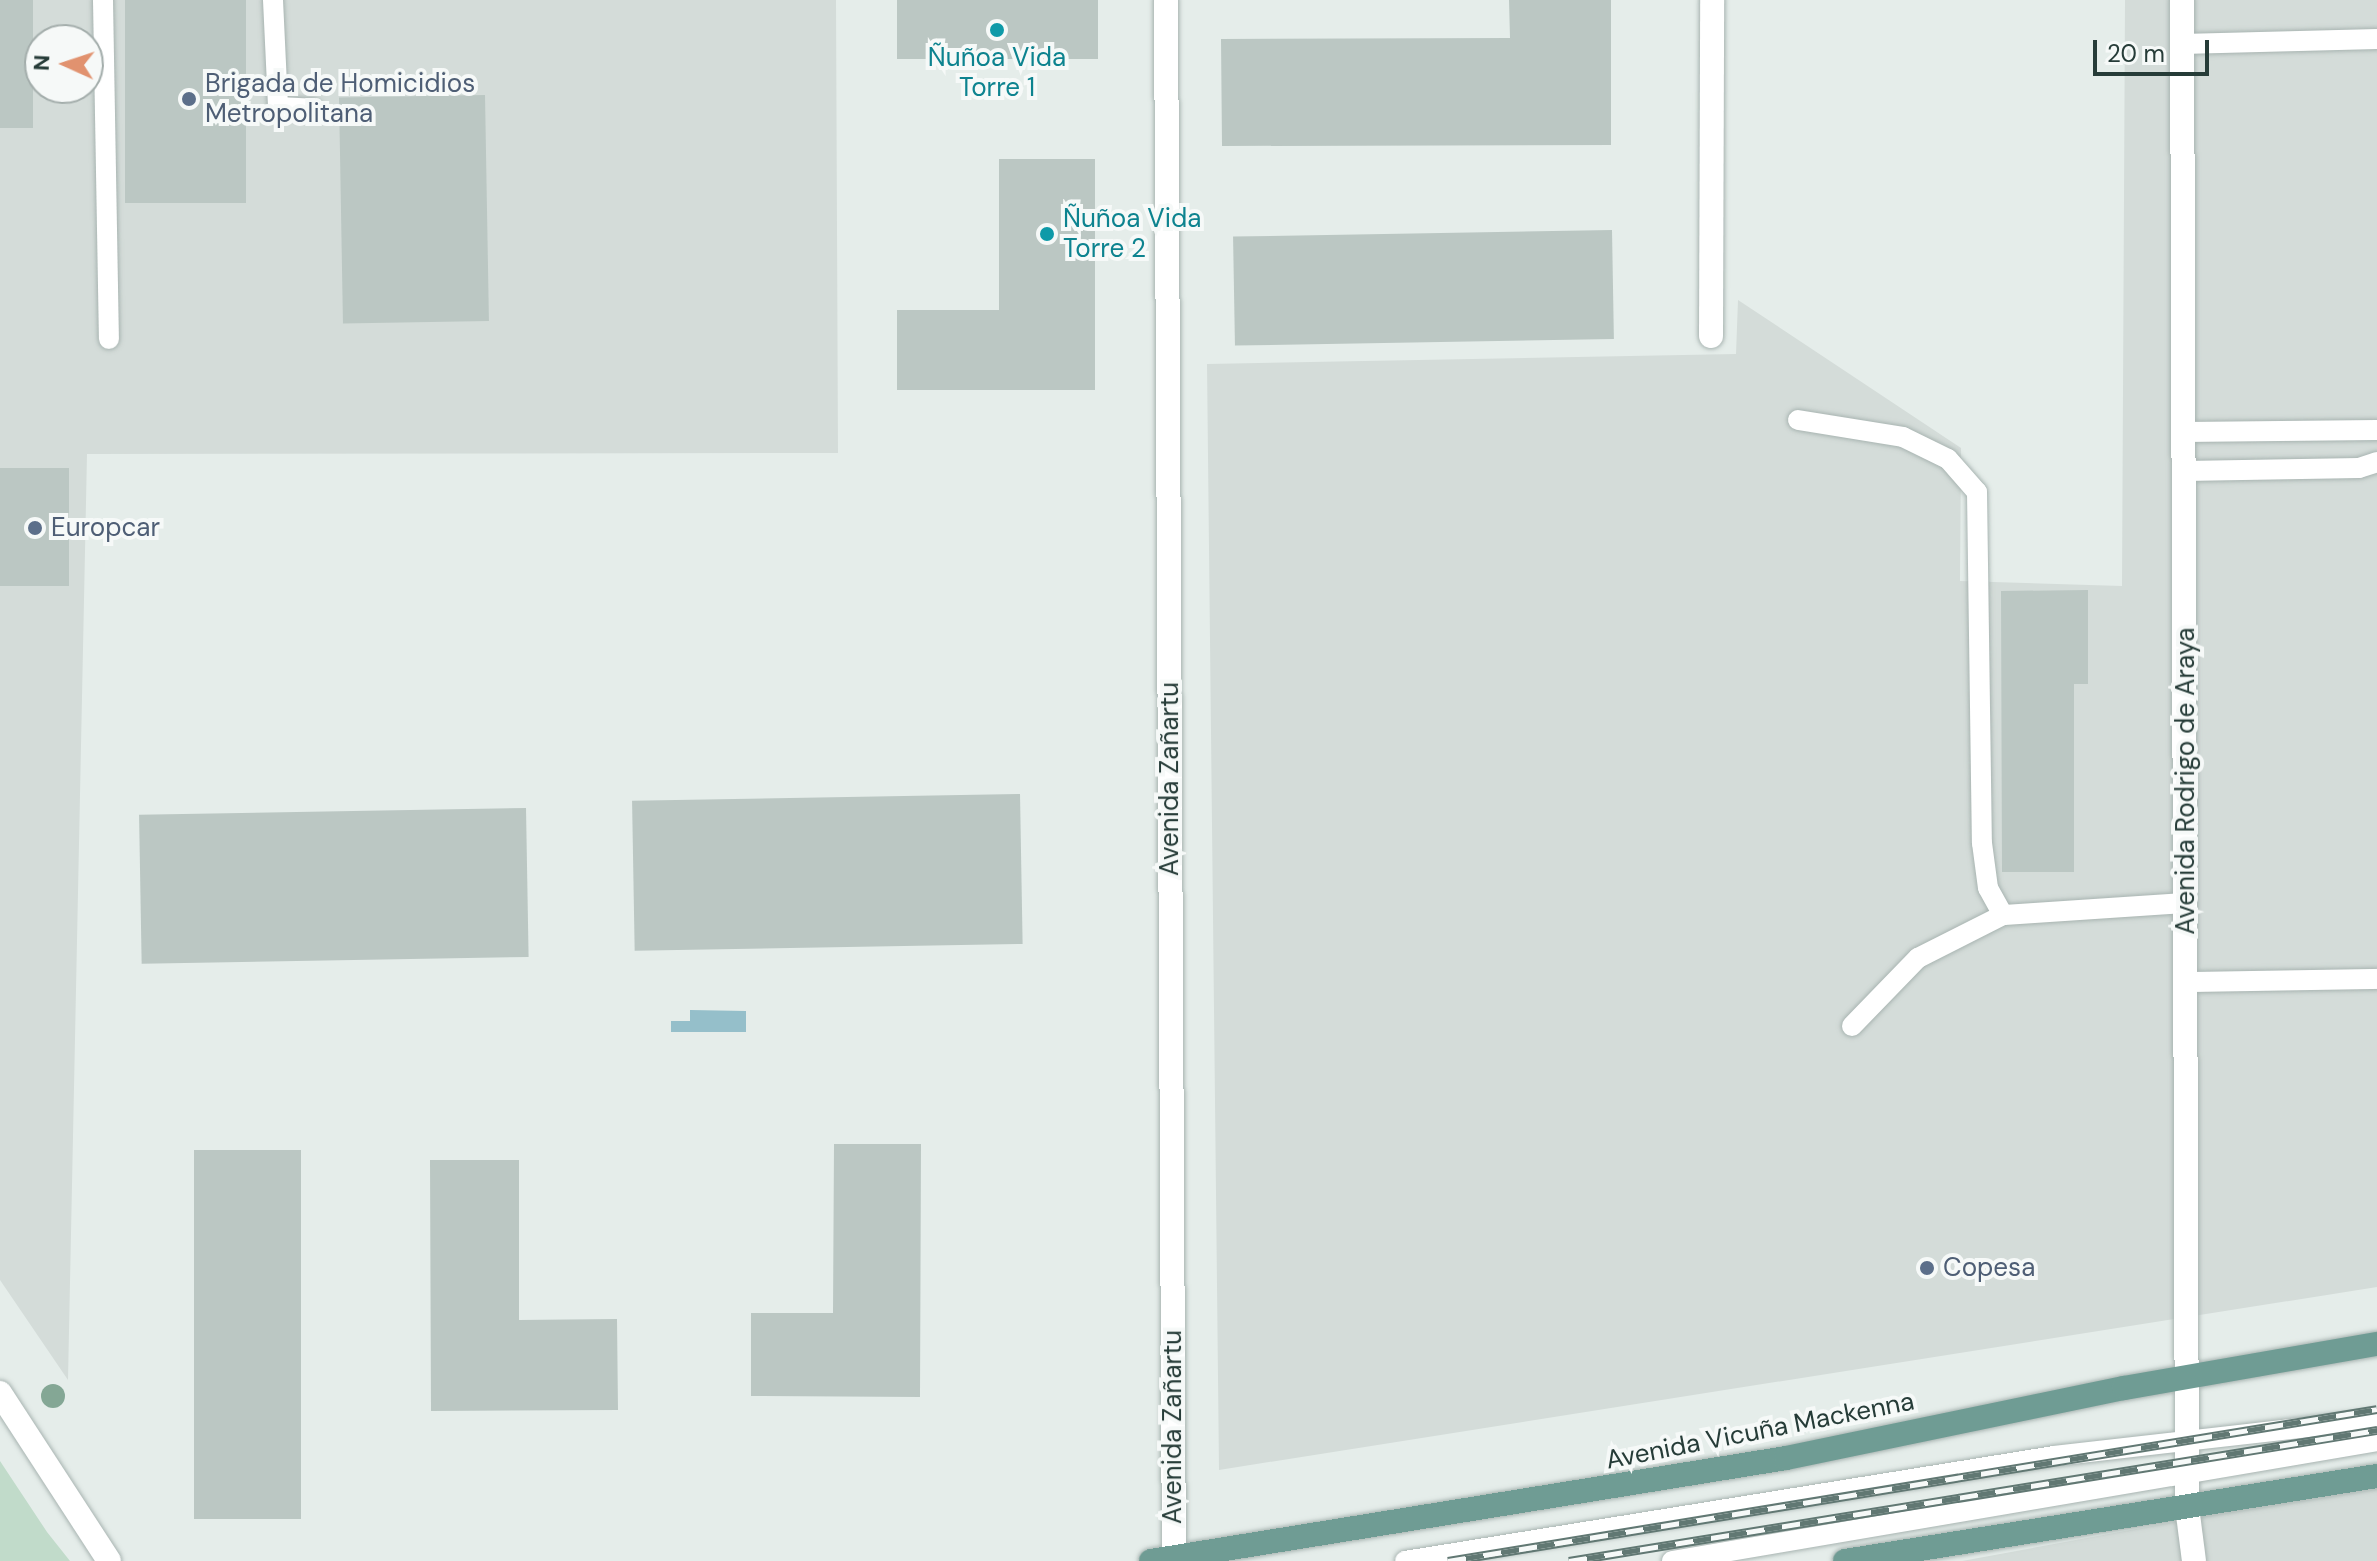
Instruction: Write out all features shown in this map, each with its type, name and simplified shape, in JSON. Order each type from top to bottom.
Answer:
[{"type":"main road","name":"Avenida Vicuña Mackenna","points":[[1162,1559],[1786,1458],[2189,1376],[2377,1344]]},
{"type":"main road","points":[[1845,1561],[2377,1476]]},
{"type":"street","name":"Avenida Zañartu","points":[[1162,1559],[1166,0]]},
{"type":"street","points":[[1711,336],[1712,0]]},
{"type":"street","name":"Avenida Rodrigo de Araya","points":[[2182,0],[2189,1376],[2187,1507],[2194,1561]]},
{"type":"street","points":[[0,1393],[109,1561]]},
{"type":"lane","points":[[103,0],[109,339]]},
{"type":"lane","points":[[273,0],[278,107],[313,109]]},
{"type":"lane","points":[[2182,44],[2377,39]]},
{"type":"lane","points":[[1798,420],[1903,437],[1948,459],[1977,492],[1982,843],[1988,888],[2003,915]]},
{"type":"lane","points":[[2184,432],[2377,430]]},
{"type":"lane","points":[[2185,471],[2359,468],[2377,462]]},
{"type":"lane","points":[[1852,1026],[1918,958],[2003,915],[2186,903]]},
{"type":"lane","points":[[2187,982],[2377,979]]},
{"type":"lane","points":[[1405,1561],[2187,1437],[2377,1419]]},
{"type":"lane","points":[[1672,1561],[2377,1441]]},
{"type":"shaded area","points":[[0,0],[836,0],[838,453],[87,454],[68,1380],[0,1280]]},
{"type":"shaded area","points":[[2125,0],[2377,0],[2377,1287],[1219,1470],[1207,364],[1736,354],[1738,300],[1961,448],[1960,581],[2122,586]]},
{"type":"shaded area","points":[[2377,1489],[2377,1561],[1962,1561],[2201,1517]]},
{"type":"green space","points":[[0,1461],[47,1532],[70,1561],[0,1561]]},
{"type":"water","points":[[690,1010],[746,1011],[746,1032],[671,1032],[671,1021],[690,1021]]},
{"type":"building","points":[[0,0],[33,0],[33,24],[24,24],[24,104],[33,104],[33,128],[0,128]]},
{"type":"building","name":"Brigada de Homicidios Metropolitana","points":[[125,0],[246,0],[246,203],[125,203]]},
{"type":"building","name":"Ñuñoa Vida Torre 1","points":[[897,0],[1098,0],[1098,59],[897,59]]},
{"type":"building","points":[[1509,0],[1611,0],[1611,145],[1222,146],[1221,39],[1510,38]]},
{"type":"building","points":[[485,95],[489,321],[343,324],[339,98]]},
{"type":"building","name":"Ñuñoa Vida Torre 2","points":[[999,159],[1095,159],[1095,390],[897,390],[897,310],[999,310]]},
{"type":"building","points":[[1612,230],[1614,339],[1235,346],[1233,237]]},
{"type":"building","name":"Europcar","points":[[0,468],[69,468],[69,586],[0,586]]},
{"type":"building","points":[[2088,590],[2088,684],[2074,684],[2074,872],[2002,872],[2001,591]]},
{"type":"building","points":[[1020,794],[1023,944],[635,951],[632,801]]},
{"type":"building","points":[[526,808],[529,957],[142,964],[139,815]]},
{"type":"building","points":[[834,1144],[921,1144],[920,1397],[751,1396],[751,1313],[833,1313]]},
{"type":"building","points":[[194,1150],[301,1150],[301,1519],[194,1519]]},
{"type":"building","points":[[430,1160],[519,1160],[519,1320],[617,1319],[618,1410],[431,1411]]},
{"type":"railway","points":[[1448,1561],[2377,1409]]},
{"type":"railway","points":[[1569,1561],[2377,1430]]},
{"type":"place","name":"Ñuñoa Vida Torre 1","points":[[997,30]]},
{"type":"place","name":"Brigada de Homicidios Metropolitana","points":[[189,99]]},
{"type":"place","name":"Ñuñoa Vida Torre 2","points":[[1047,234]]},
{"type":"place","name":"Europcar","points":[[35,528]]},
{"type":"place","name":"Copesa","points":[[1927,1268]]}]
